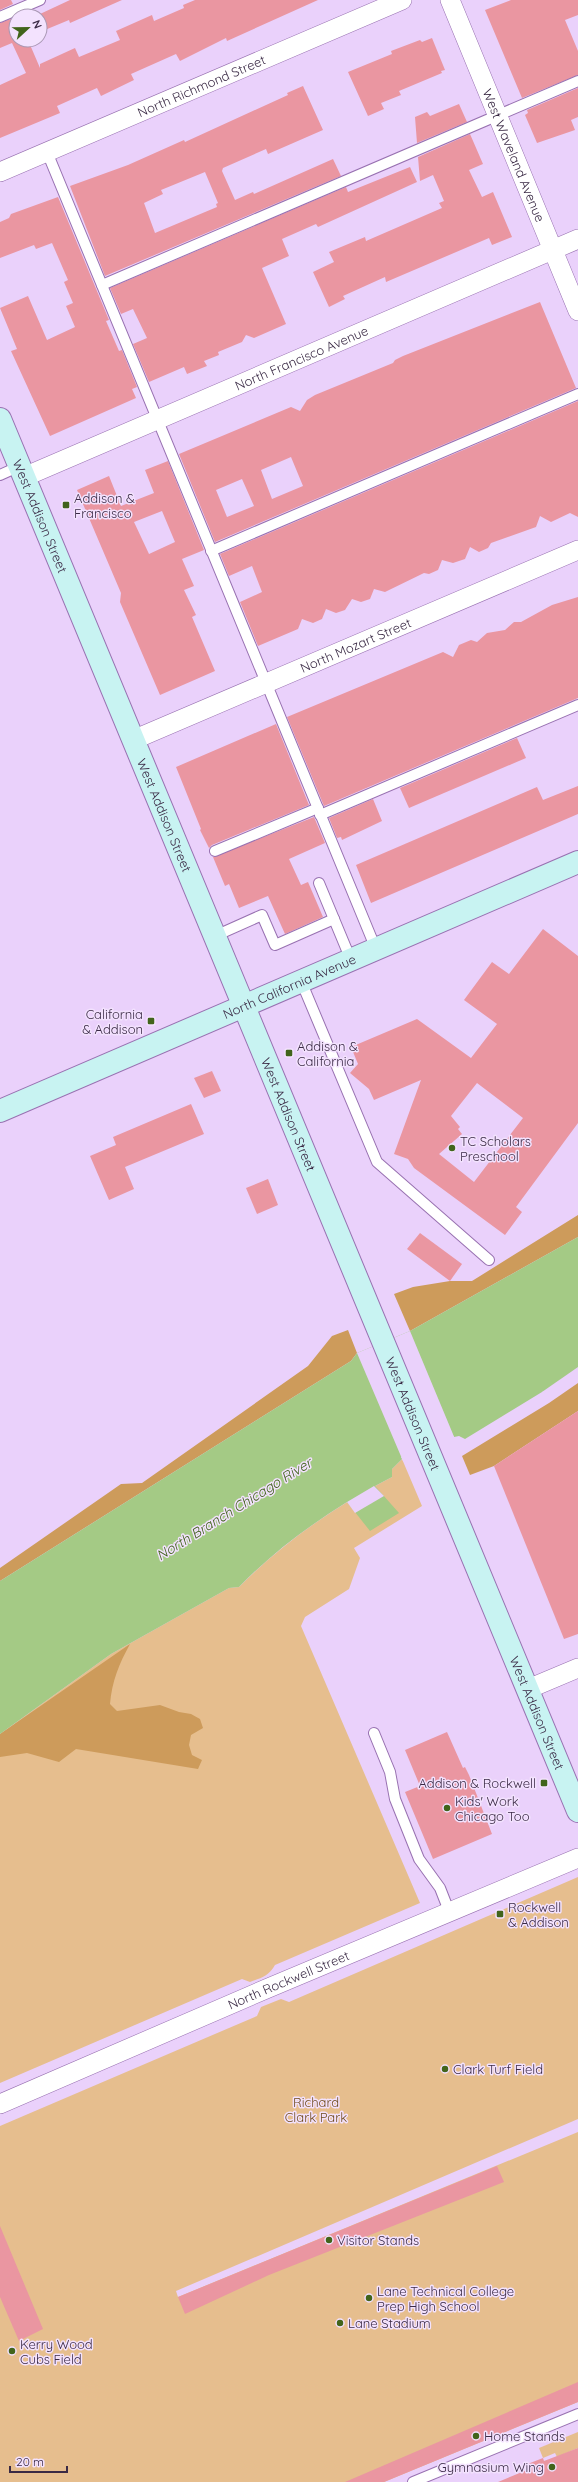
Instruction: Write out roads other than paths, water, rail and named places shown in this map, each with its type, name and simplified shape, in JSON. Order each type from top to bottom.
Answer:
[{"type":"main road","name":"West Addison Street","points":[[0,418],[578,1811]]},
{"type":"main road","name":"North California Avenue","points":[[0,1111],[578,862]]},
{"type":"street","name":"North Richmond Street","points":[[0,172],[402,0]]},
{"type":"street","name":"West Waveland Avenue","points":[[450,0],[578,311]]},
{"type":"street","name":"North Francisco Avenue","points":[[22,472],[157,420],[578,239]]},
{"type":"street","name":"North Mozart Street","points":[[133,740],[578,550]]},
{"type":"street","points":[[528,1689],[578,1668]]},
{"type":"street","name":"North Rockwell Street","points":[[0,2104],[449,1910],[578,1858]]},
{"type":"lane","points":[[0,17],[40,0]]},
{"type":"lane","points":[[102,285],[578,80]]},
{"type":"lane","points":[[47,152],[376,949]]},
{"type":"lane","points":[[211,551],[578,394]]},
{"type":"lane","points":[[0,475],[22,472]]},
{"type":"lane","points":[[215,851],[319,811],[578,705]]},
{"type":"lane","points":[[320,883],[351,960]]},
{"type":"lane","points":[[215,936],[262,915],[275,945],[334,919]]},
{"type":"lane","points":[[301,981],[377,1162],[488,1260]]},
{"type":"lane","points":[[374,1733],[390,1772],[395,1799],[419,1859],[440,1888],[449,1910]]},
{"type":"lane","points":[[413,2482],[578,2414]]},
{"type":"water","name":"North Branch Chicago River","points":[[578,1237],[578,1380],[542,1392],[465,1439],[459,1436],[454,1437],[452,1434],[401,1457],[402,1459],[392,1469],[392,1477],[375,1486],[399,1513],[370,1531],[347,1502],[290,1542],[264,1563],[239,1587],[229,1588],[111,1654],[0,1734],[0,1581],[351,1361],[357,1353],[410,1331]]},
{"type":"place","name":"Addison & Francisco","points":[[66,505]]},
{"type":"place","name":"California & Addison","points":[[151,1021]]},
{"type":"place","name":"Addison & California","points":[[289,1053]]},
{"type":"place","name":"TC Scholars Preschool","points":[[452,1148]]},
{"type":"place","name":"Addison & Rockwell","points":[[544,1783]]},
{"type":"place","name":"Kids' Work Chicago Too","points":[[447,1808]]},
{"type":"place","name":"Rockwell & Addison","points":[[500,1914]]},
{"type":"place","name":"Clark Turf Field","points":[[445,2069]]},
{"type":"place","name":"Visitor Stands","points":[[329,2240]]},
{"type":"place","name":"Lane Technical College Prep High School","points":[[369,2298]]},
{"type":"place","name":"Lane Stadium","points":[[340,2323]]},
{"type":"place","name":"Kerry Wood Cubs Field","points":[[12,2351]]},
{"type":"place","name":"Home Stands","points":[[476,2436]]},
{"type":"place","name":"Gymnasium Wing","points":[[552,2467]]},
{"type":"park label","name":"Richard Clark Park","points":[[316,2110]]}]
